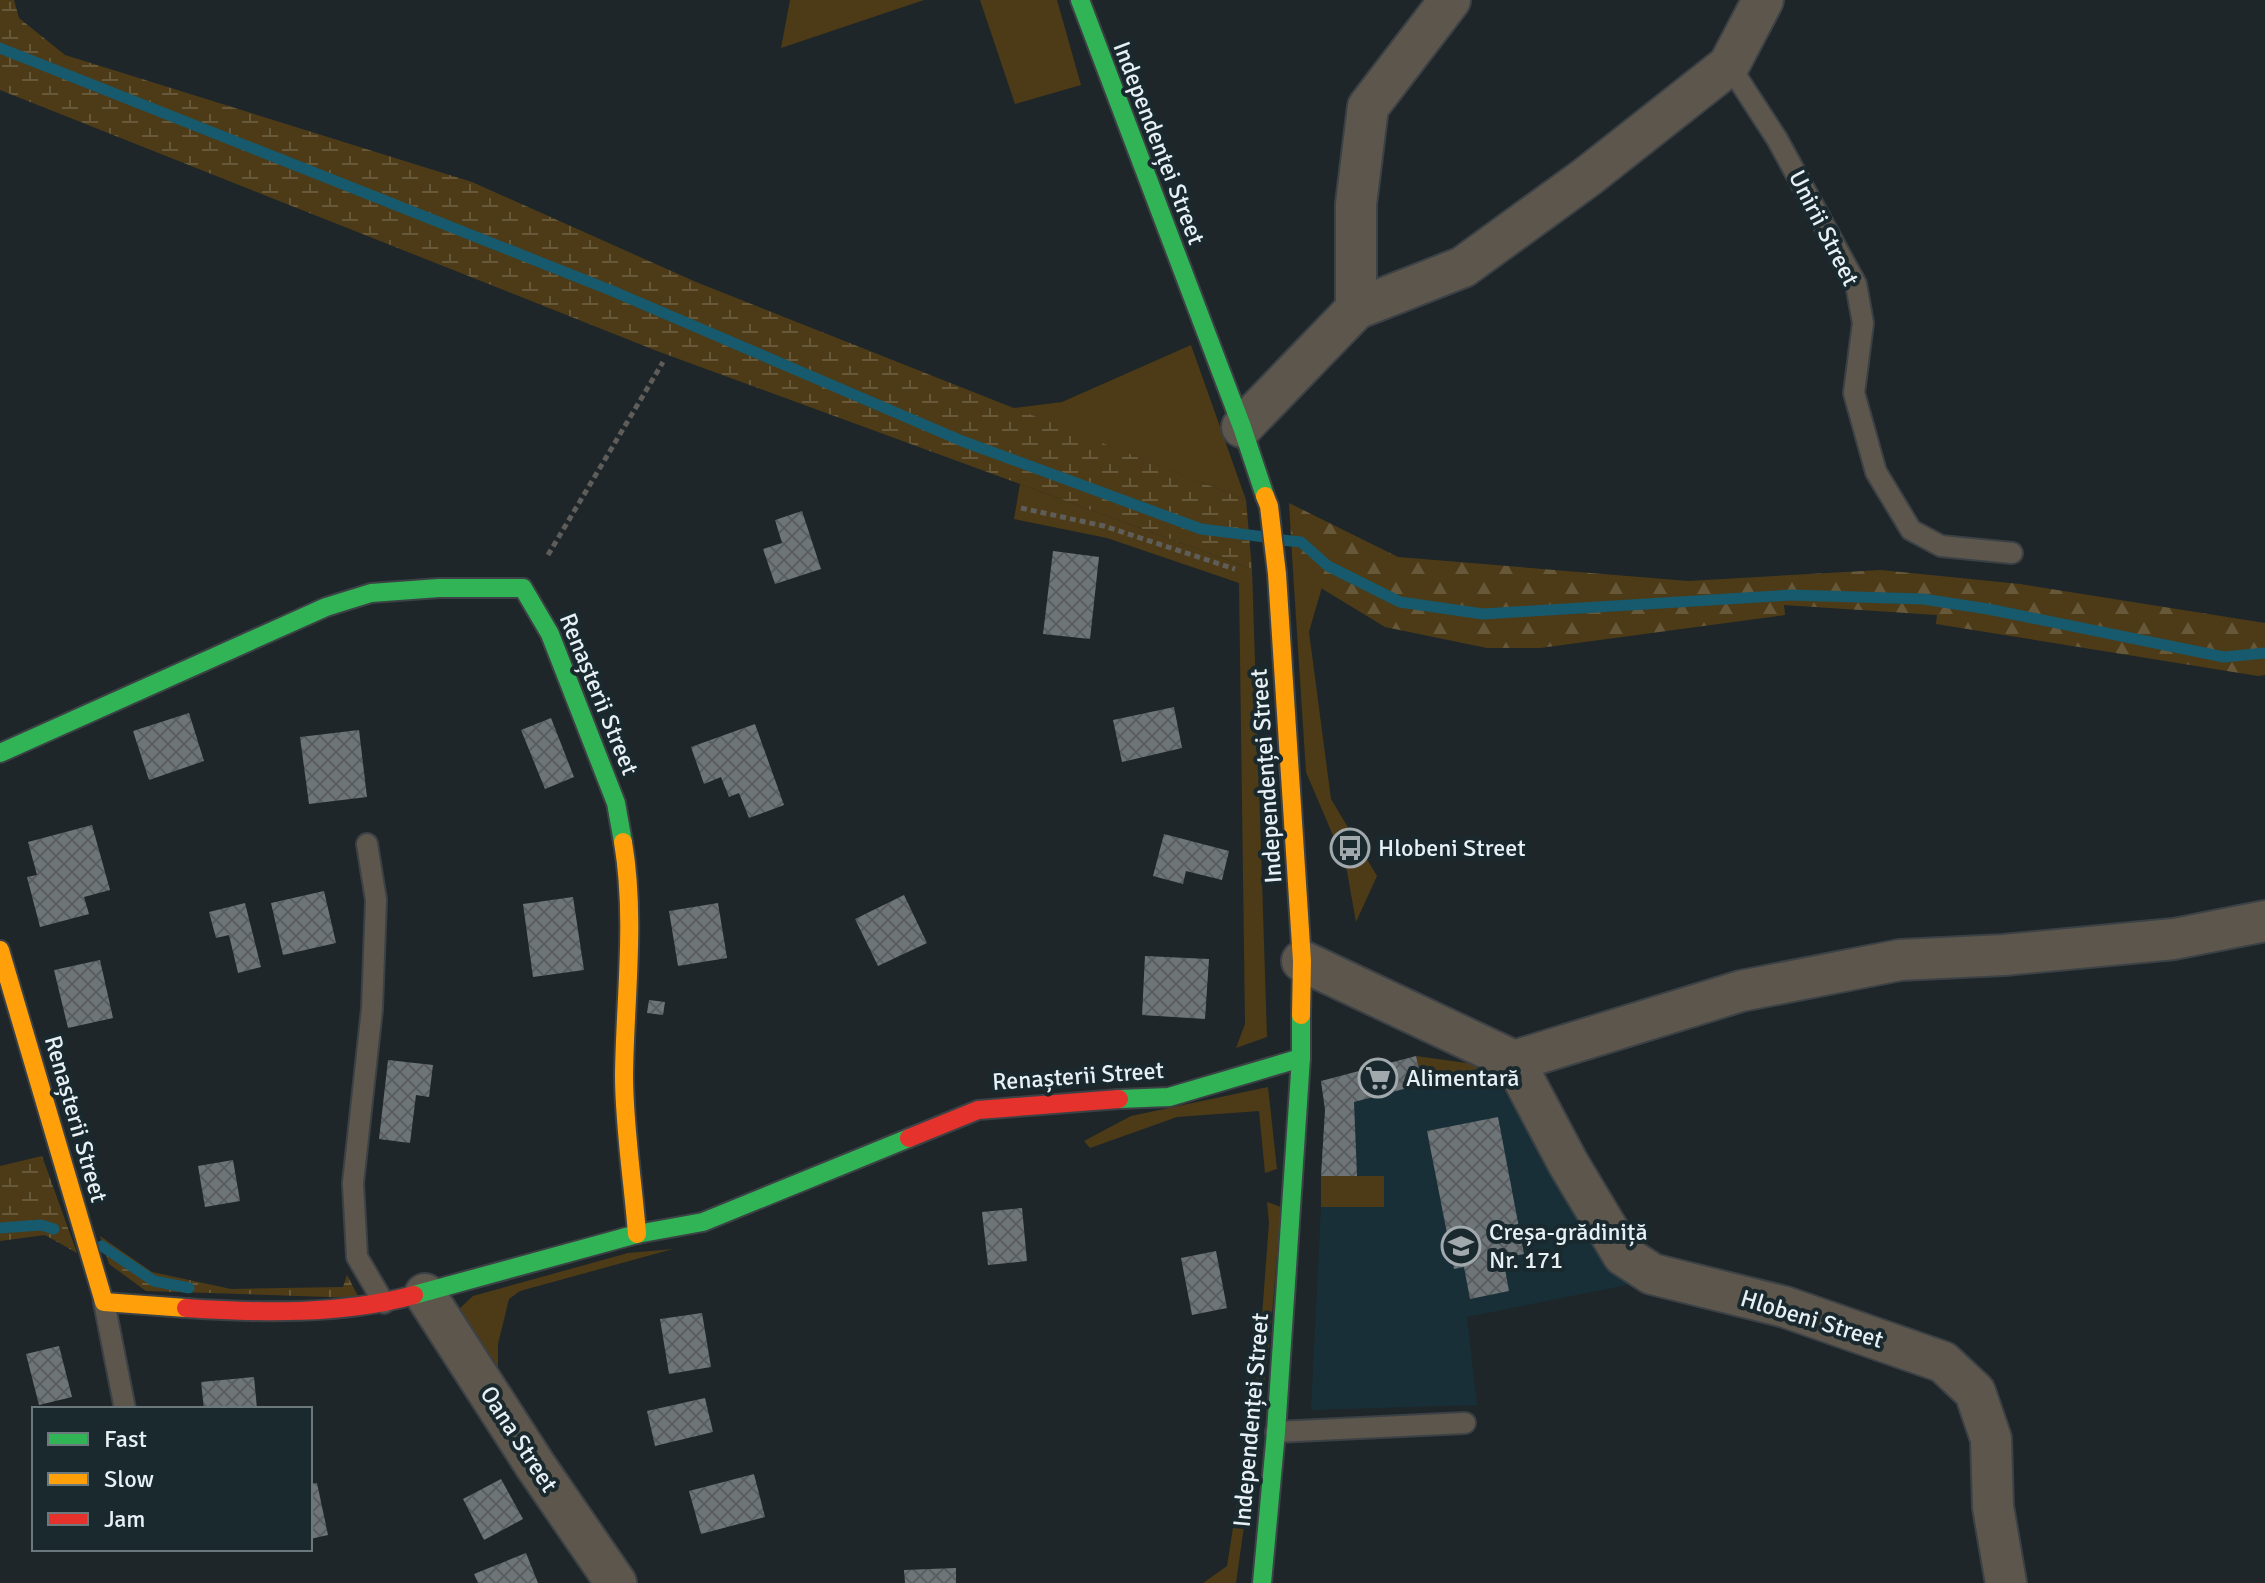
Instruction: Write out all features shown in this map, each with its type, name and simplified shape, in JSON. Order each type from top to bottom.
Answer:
[{"type":"street","name":"Independenței Street","points":[[1080,0],[1242,427],[1269,506],[1278,579],[1302,961],[1301,1058],[1276,1432],[1262,1583]]},
{"type":"street","points":[[1356,309],[1356,204],[1368,107],[1450,0]]},
{"type":"street","points":[[1242,427],[1356,309],[1463,267],[1587,177],[1729,65],[1763,0]]},
{"type":"street","points":[[0,753],[326,607],[371,593],[439,588],[523,588]]},
{"type":"street","name":"Renașterii Street","points":[[523,588],[550,634],[616,803],[628,874],[629,979],[624,1077],[637,1234]]},
{"type":"street","points":[[1302,961],[1514,1061],[1741,991],[1900,960],[2004,955],[2174,939],[2265,921]]},
{"type":"street","name":"Renașterii Street","points":[[0,950],[104,1302],[257,1313],[385,1303],[637,1234],[703,1222],[978,1110],[1071,1101],[1169,1097],[1301,1058]]},
{"type":"street","name":"Hlobeni Street","points":[[1514,1061],[1568,1163],[1623,1255],[1652,1274],[1785,1307],[1943,1362],[1975,1392],[1991,1439],[1993,1507],[2006,1583]]},
{"type":"street","name":"Oana Street","points":[[425,1294],[535,1465],[616,1583]]},
{"type":"lane","name":"Unirii Street","points":[[1729,65],[1777,139],[1856,284],[1863,323],[1854,393],[1876,472],[1911,530],[1941,546],[2012,553]]},
{"type":"lane","points":[[367,844],[376,900],[372,1009],[353,1183],[357,1257],[385,1303]]},
{"type":"lane","name":"Renașterii Street","points":[[104,1302],[125,1407]]},
{"type":"lane","points":[[1276,1432],[1465,1423]]},
{"type":"path","points":[[523,588],[555,545],[663,362]]},
{"type":"path","points":[[1021,508],[1104,526],[1278,579]]},
{"type":"shaded area","name":"Creșa-grădiniță Nr. 171","points":[[1488,1066],[1627,1285],[1467,1317],[1477,1405],[1311,1410],[1321,1207],[1384,1207],[1383,1176],[1321,1176],[1325,1110]]},
{"type":"green space","points":[[0,0],[14,0],[19,18],[65,55],[472,182],[696,282],[1246,500],[1252,569],[657,351],[0,90]]},
{"type":"green space","points":[[790,0],[924,0],[781,48]]},
{"type":"green space","points":[[980,0],[1057,0],[1081,85],[1015,104]]},
{"type":"green space","points":[[1191,345],[1246,500],[1013,408],[1062,402]]},
{"type":"green space","points":[[1020,484],[1252,569],[1267,1037],[1236,1048],[1245,1024],[1239,583],[1107,538],[1014,519]]},
{"type":"green space","points":[[1289,503],[1398,557],[1688,581],[1881,570],[2020,584],[2265,623],[2265,675],[1936,624],[1937,615],[1784,605],[1785,615],[1540,648],[1487,648],[1385,627],[1293,571]]},
{"type":"green space","points":[[1293,571],[1322,587],[1309,632],[1331,799],[1377,876],[1356,922],[1346,866],[1306,772]]},
{"type":"green space","points":[[1416,1056],[1488,1066],[1423,1084]]},
{"type":"green space","points":[[1268,1087],[1277,1169],[1265,1173],[1259,1111],[1177,1117],[1090,1148],[1084,1141],[1131,1116]]},
{"type":"green space","points":[[42,1156],[77,1253],[45,1235],[0,1241],[0,1166]]},
{"type":"green space","points":[[1321,1176],[1384,1176],[1384,1207],[1321,1207]]},
{"type":"green space","points":[[1267,1202],[1281,1207],[1269,1350],[1236,1583],[1203,1583],[1227,1566],[1258,1369],[1269,1223]]},
{"type":"green space","points":[[100,1236],[152,1272],[231,1289],[343,1287],[347,1275],[359,1298],[146,1291],[109,1264]]},
{"type":"green space","points":[[673,1249],[520,1291],[509,1299],[498,1344],[498,1372],[464,1334],[460,1308],[473,1296],[628,1253]]},
{"type":"building","points":[[802,511],[821,569],[775,584],[763,549],[782,543],[775,520]]},
{"type":"building","points":[[1053,551],[1099,557],[1090,639],[1043,634]]},
{"type":"building","points":[[1174,707],[1182,748],[1122,762],[1113,720]]},
{"type":"building","points":[[189,713],[204,761],[149,780],[133,731]]},
{"type":"building","points":[[551,718],[574,777],[545,789],[521,730]]},
{"type":"building","points":[[755,724],[784,805],[749,818],[739,793],[729,797],[721,777],[704,784],[691,747]]},
{"type":"building","points":[[359,730],[367,797],[309,804],[300,737]]},
{"type":"building","points":[[92,825],[110,890],[84,897],[89,914],[40,927],[27,877],[37,875],[28,842]]},
{"type":"building","points":[[1164,834],[1229,851],[1222,880],[1186,871],[1183,884],[1153,876]]},
{"type":"building","points":[[324,891],[336,943],[283,955],[271,903]]},
{"type":"building","points":[[904,895],[927,943],[878,966],[855,919]]},
{"type":"building","points":[[573,897],[584,970],[533,977],[523,904]]},
{"type":"building","points":[[245,903],[261,967],[238,973],[229,935],[216,938],[209,912]]},
{"type":"building","points":[[718,903],[727,958],[678,966],[669,911]]},
{"type":"building","points":[[1145,956],[1209,959],[1205,1019],[1142,1015]]},
{"type":"building","points":[[100,960],[113,1018],[68,1028],[54,970]]},
{"type":"building","points":[[649,1000],[665,1002],[663,1015],[647,1013]]},
{"type":"building","points":[[1416,1056],[1423,1084],[1354,1102],[1357,1176],[1321,1176],[1325,1110],[1321,1081]]},
{"type":"building","points":[[388,1060],[433,1065],[429,1097],[416,1095],[410,1143],[379,1139]]},
{"type":"building","points":[[1498,1117],[1524,1254],[1503,1258],[1509,1291],[1470,1299],[1464,1267],[1454,1269],[1427,1131]]},
{"type":"building","points":[[233,1160],[240,1201],[205,1207],[198,1166]]},
{"type":"building","points":[[1022,1208],[1027,1261],[988,1265],[982,1212]]},
{"type":"building","points":[[1216,1251],[1227,1308],[1192,1315],[1181,1258]]},
{"type":"building","points":[[702,1313],[711,1367],[669,1374],[660,1319]]},
{"type":"building","points":[[59,1346],[72,1397],[39,1405],[26,1354]]},
{"type":"building","points":[[254,1377],[257,1407],[204,1407],[201,1382]]},
{"type":"building","points":[[705,1398],[713,1432],[655,1446],[647,1411]]},
{"type":"building","points":[[754,1474],[765,1517],[701,1534],[689,1491]]},
{"type":"building","points":[[501,1479],[523,1519],[484,1540],[463,1499]]},
{"type":"building","points":[[317,1483],[328,1535],[312,1539],[312,1484]]},
{"type":"building","points":[[526,1553],[538,1583],[478,1583],[474,1574]]},
{"type":"building","points":[[956,1568],[956,1583],[905,1583],[904,1570]]},
{"type":"waterway","points":[[0,48],[610,290],[962,441],[1201,529],[1265,537]]},
{"type":"waterway","points":[[1282,540],[1301,542],[1328,566],[1400,602],[1483,614],[1791,595],[1923,599],[1988,609],[2224,657],[2265,653]]},
{"type":"waterway","points":[[0,1228],[41,1225],[54,1229]]},
{"type":"waterway","points":[[102,1246],[154,1281],[189,1288]]},
{"type":"traffic: fast","points":[[1080,0],[1242,427],[1265,496]]},
{"type":"traffic: fast","points":[[0,753],[326,607],[371,593],[439,588],[523,588],[550,634],[616,803],[623,842]]},
{"type":"traffic: fast","points":[[1262,1583],[1276,1432],[1301,1058],[1301,1015]]},
{"type":"traffic: fast","points":[[1119,1099],[1169,1097],[1301,1058]]},
{"type":"traffic: fast","points":[[414,1295],[637,1234],[703,1222],[909,1138]]},
{"type":"traffic: slow","points":[[1265,496],[1269,506],[1277,574],[1302,961],[1301,1015]]},
{"type":"traffic: slow","points":[[623,842],[629,900],[624,1095],[637,1234]]},
{"type":"traffic: slow","points":[[0,950],[104,1302],[186,1308]]},
{"type":"traffic: jam","points":[[909,1138],[978,1110],[1119,1099]]},
{"type":"traffic: jam","points":[[186,1308],[301,1311],[358,1306],[414,1295]]},
{"type":"place","name":"Hlobeni Street","points":[[1350,848]]},
{"type":"place","name":"Alimentară","points":[[1378,1078]]},
{"type":"place","name":"Creșa-grădiniță Nr. 171","points":[[1461,1246]]}]
